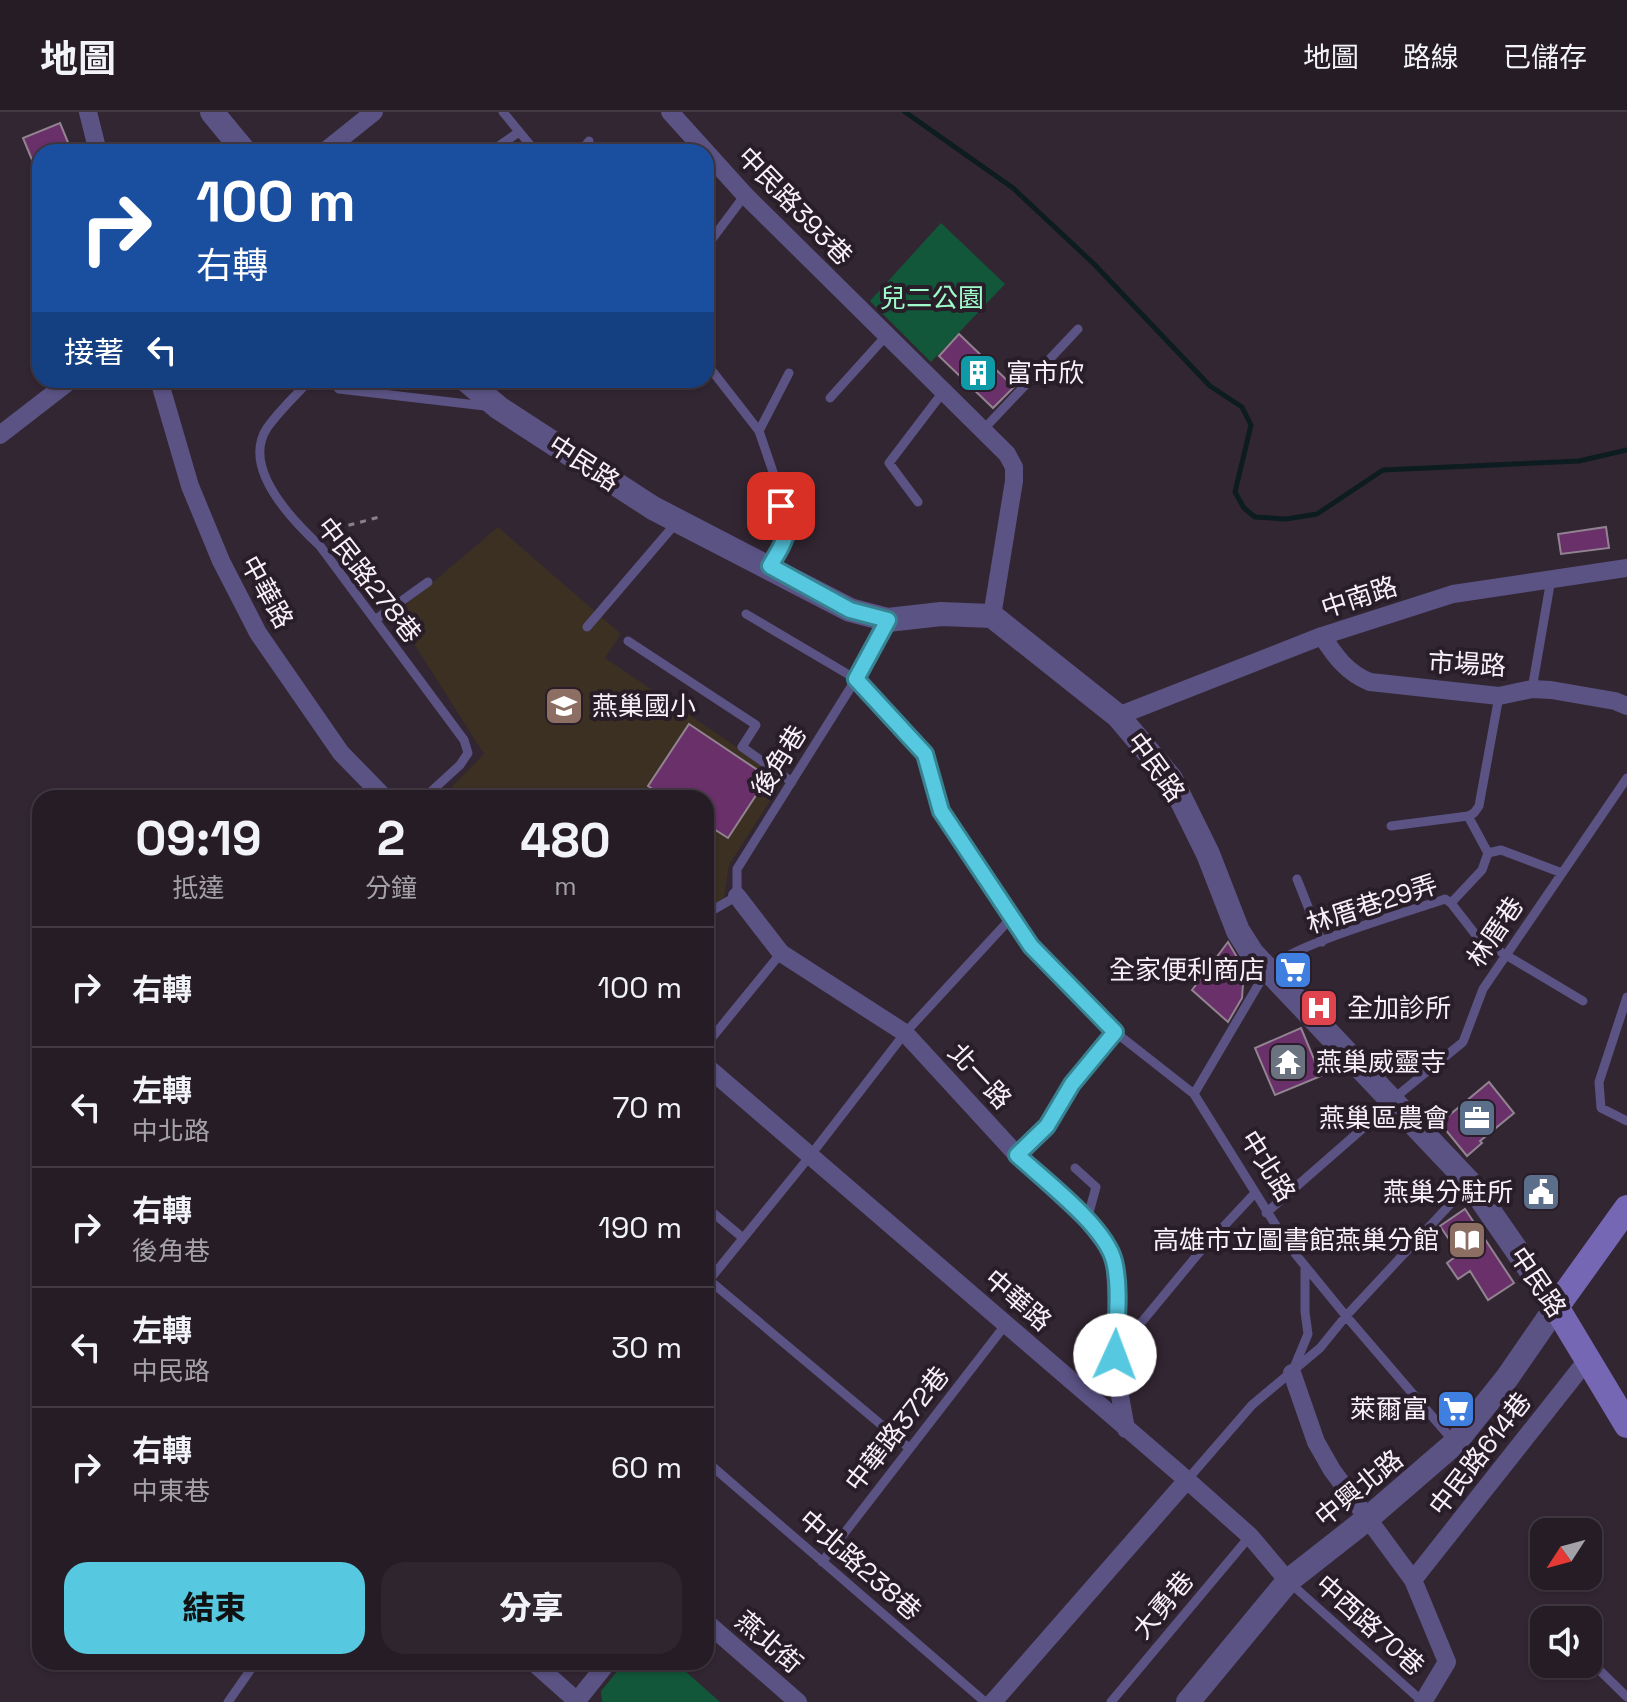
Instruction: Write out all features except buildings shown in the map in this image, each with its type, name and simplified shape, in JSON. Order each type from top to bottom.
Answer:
[{"type":"main road","points":[[1556,1307],[1627,1208]]},
{"type":"main road","name":"中民路","points":[[1556,1307],[1627,1425]]},
{"type":"street","points":[[88,112],[96,144]]},
{"type":"street","points":[[212,112],[238,144]]},
{"type":"street","points":[[334,144],[374,112]]},
{"type":"street","name":"中民路393巷","points":[[670,112],[699,144]]},
{"type":"street","name":"中民路393巷","points":[[714,161],[1007,454],[1014,467],[992,616]]},
{"type":"street","points":[[0,435],[61,388]]},
{"type":"street","name":"中華路","points":[[161,388],[190,486],[221,561],[258,633],[341,753],[377,790]]},
{"type":"street","name":"中民路","points":[[475,388],[499,408],[677,521],[770,566],[850,610],[888,620],[941,614],[992,616],[1118,716],[1171,779],[1208,854],[1238,931],[1252,953],[1470,1183],[1556,1307]]},
{"type":"street","name":"中南路","points":[[1118,716],[1322,636],[1453,594],[1627,568]]},
{"type":"street","name":"市場路","points":[[1322,636],[1340,663],[1370,682],[1499,696],[1532,689],[1603,699],[1627,706]]},
{"type":"street","name":"北一路","points":[[737,896],[781,953],[905,1033],[1017,1155],[1087,1220],[1110,1249],[1115,1263],[1115,1368],[1126,1429]]},
{"type":"street","name":"中華路","points":[[714,1073],[1187,1480],[1250,1536],[1288,1581]]},
{"type":"street","name":"中興北路","points":[[1196,1696],[1288,1581],[1367,1519],[1455,1443],[1507,1378],[1556,1307]]},
{"type":"street","name":"中民路614巷","points":[[1413,1580],[1587,1360]]},
{"type":"street","points":[[1292,1373],[1316,1442],[1367,1519],[1413,1580],[1447,1662],[1423,1702]]},
{"type":"street","points":[[993,1702],[1187,1480]]},
{"type":"street","name":"燕北街","points":[[714,1629],[798,1702]]},
{"type":"street","points":[[542,1670],[577,1702],[602,1670]]},
{"type":"lane","points":[[503,112],[529,144]]},
{"type":"lane","points":[[502,144],[519,132]]},
{"type":"lane","points":[[714,236],[745,195]]},
{"type":"lane","points":[[982,431],[1078,329]]},
{"type":"lane","points":[[830,398],[886,336]]},
{"type":"lane","points":[[714,373],[759,431],[781,506],[788,518],[786,536],[770,566]]},
{"type":"lane","points":[[759,431],[789,373]]},
{"type":"lane","name":"中民路278巷","points":[[303,388],[266,430],[261,453],[265,478],[294,521],[320,546],[464,740],[468,753],[460,765],[433,790]]},
{"type":"lane","points":[[338,388],[499,408]]},
{"type":"lane","points":[[918,502],[889,463],[943,392]]},
{"type":"lane","points":[[587,627],[677,521]]},
{"type":"lane","points":[[1532,689],[1551,578]]},
{"type":"lane","points":[[375,620],[428,582]]},
{"type":"lane","name":"中北路","points":[[746,614],[856,679],[925,754],[941,811],[1031,946],[1115,1032],[1194,1094],[1266,1213],[1305,1269],[1455,1443]]},
{"type":"lane","name":"後角巷","points":[[737,896],[737,869],[856,679],[888,620]]},
{"type":"lane","points":[[628,641],[756,725],[742,747],[792,782]]},
{"type":"lane","points":[[1391,826],[1474,813],[1479,806],[1499,696]]},
{"type":"lane","name":"林厝巷","points":[[1266,1213],[1463,1042],[1483,989],[1627,778]]},
{"type":"lane","points":[[1468,816],[1488,853],[1501,850],[1562,873]]},
{"type":"lane","name":"林厝巷29弄","points":[[1267,970],[1275,961],[1322,942],[1445,899],[1451,903],[1482,870],[1488,853]]},
{"type":"lane","points":[[1297,879],[1322,942]]},
{"type":"lane","points":[[714,909],[737,896]]},
{"type":"lane","points":[[1451,903],[1479,939],[1583,1001]]},
{"type":"lane","points":[[714,1273],[905,1033],[1012,917]]},
{"type":"lane","points":[[714,1035],[781,953]]},
{"type":"lane","points":[[1194,1094],[1267,970]]},
{"type":"lane","points":[[1627,997],[1599,1082],[1601,1108],[1627,1121]]},
{"type":"lane","points":[[1017,1155],[1047,1126],[1072,1084],[1115,1032]]},
{"type":"lane","points":[[1075,1168],[1096,1187],[1087,1220]]},
{"type":"lane","points":[[1187,1480],[1252,1405],[1320,1348],[1470,1183]]},
{"type":"lane","points":[[1115,1355],[1198,1254],[1254,1194]]},
{"type":"lane","points":[[714,1214],[743,1238]]},
{"type":"lane","points":[[1292,1373],[1308,1334],[1305,1269]]},
{"type":"lane","points":[[714,1288],[909,1448]]},
{"type":"lane","name":"中華路372巷","points":[[822,1562],[1006,1324]]},
{"type":"lane","name":"中北路238巷","points":[[714,1468],[985,1702]]},
{"type":"lane","name":"大勇巷","points":[[1111,1702],[1250,1536]]},
{"type":"lane","name":"中西路70巷","points":[[1288,1581],[1423,1702]]},
{"type":"lane","points":[[228,1702],[250,1670]]},
{"type":"lane","points":[[1602,1673],[1627,1697]]},
{"type":"path","points":[[320,546],[346,526],[383,516]]},
{"type":"shaded area","name":"燕巢國小","points":[[498,527],[621,634],[605,658],[784,779],[729,865],[724,898],[714,906],[714,790],[449,790],[484,754],[395,614]]},
{"type":"green space","name":"兒二公園","points":[[941,223],[1005,284],[931,362],[870,301]]},
{"type":"green space","points":[[618,1670],[684,1670],[720,1702],[602,1702],[601,1691]]},
{"type":"waterway","points":[[905,112],[1013,188],[1094,264],[1210,386],[1242,407],[1251,425],[1235,492],[1244,508],[1255,517],[1286,519],[1317,514],[1383,470],[1579,461],[1627,450]]},
{"type":"place","name":"富市欣","points":[[978,373]]},
{"type":"place","name":"燕巢國小","points":[[564,706]]},
{"type":"place","name":"全家便利商店","points":[[1293,970]]},
{"type":"place","name":"全加診所","points":[[1319,1008]]},
{"type":"place","name":"燕巢威靈寺","points":[[1288,1062]]},
{"type":"place","name":"燕巢區農會","points":[[1477,1118]]},
{"type":"place","name":"燕巢分駐所","points":[[1541,1192]]},
{"type":"place","name":"高雄市立圖書館燕巢分館","points":[[1467,1240]]},
{"type":"place","name":"萊爾富","points":[[1456,1409]]},
{"type":"route","points":[[781,506],[788,518],[786,536],[770,566],[850,610],[888,620],[856,679],[925,754],[941,811],[1031,946],[1115,1032],[1072,1084],[1047,1126],[1017,1155],[1087,1220],[1110,1249],[1115,1263],[1115,1355]]}]
